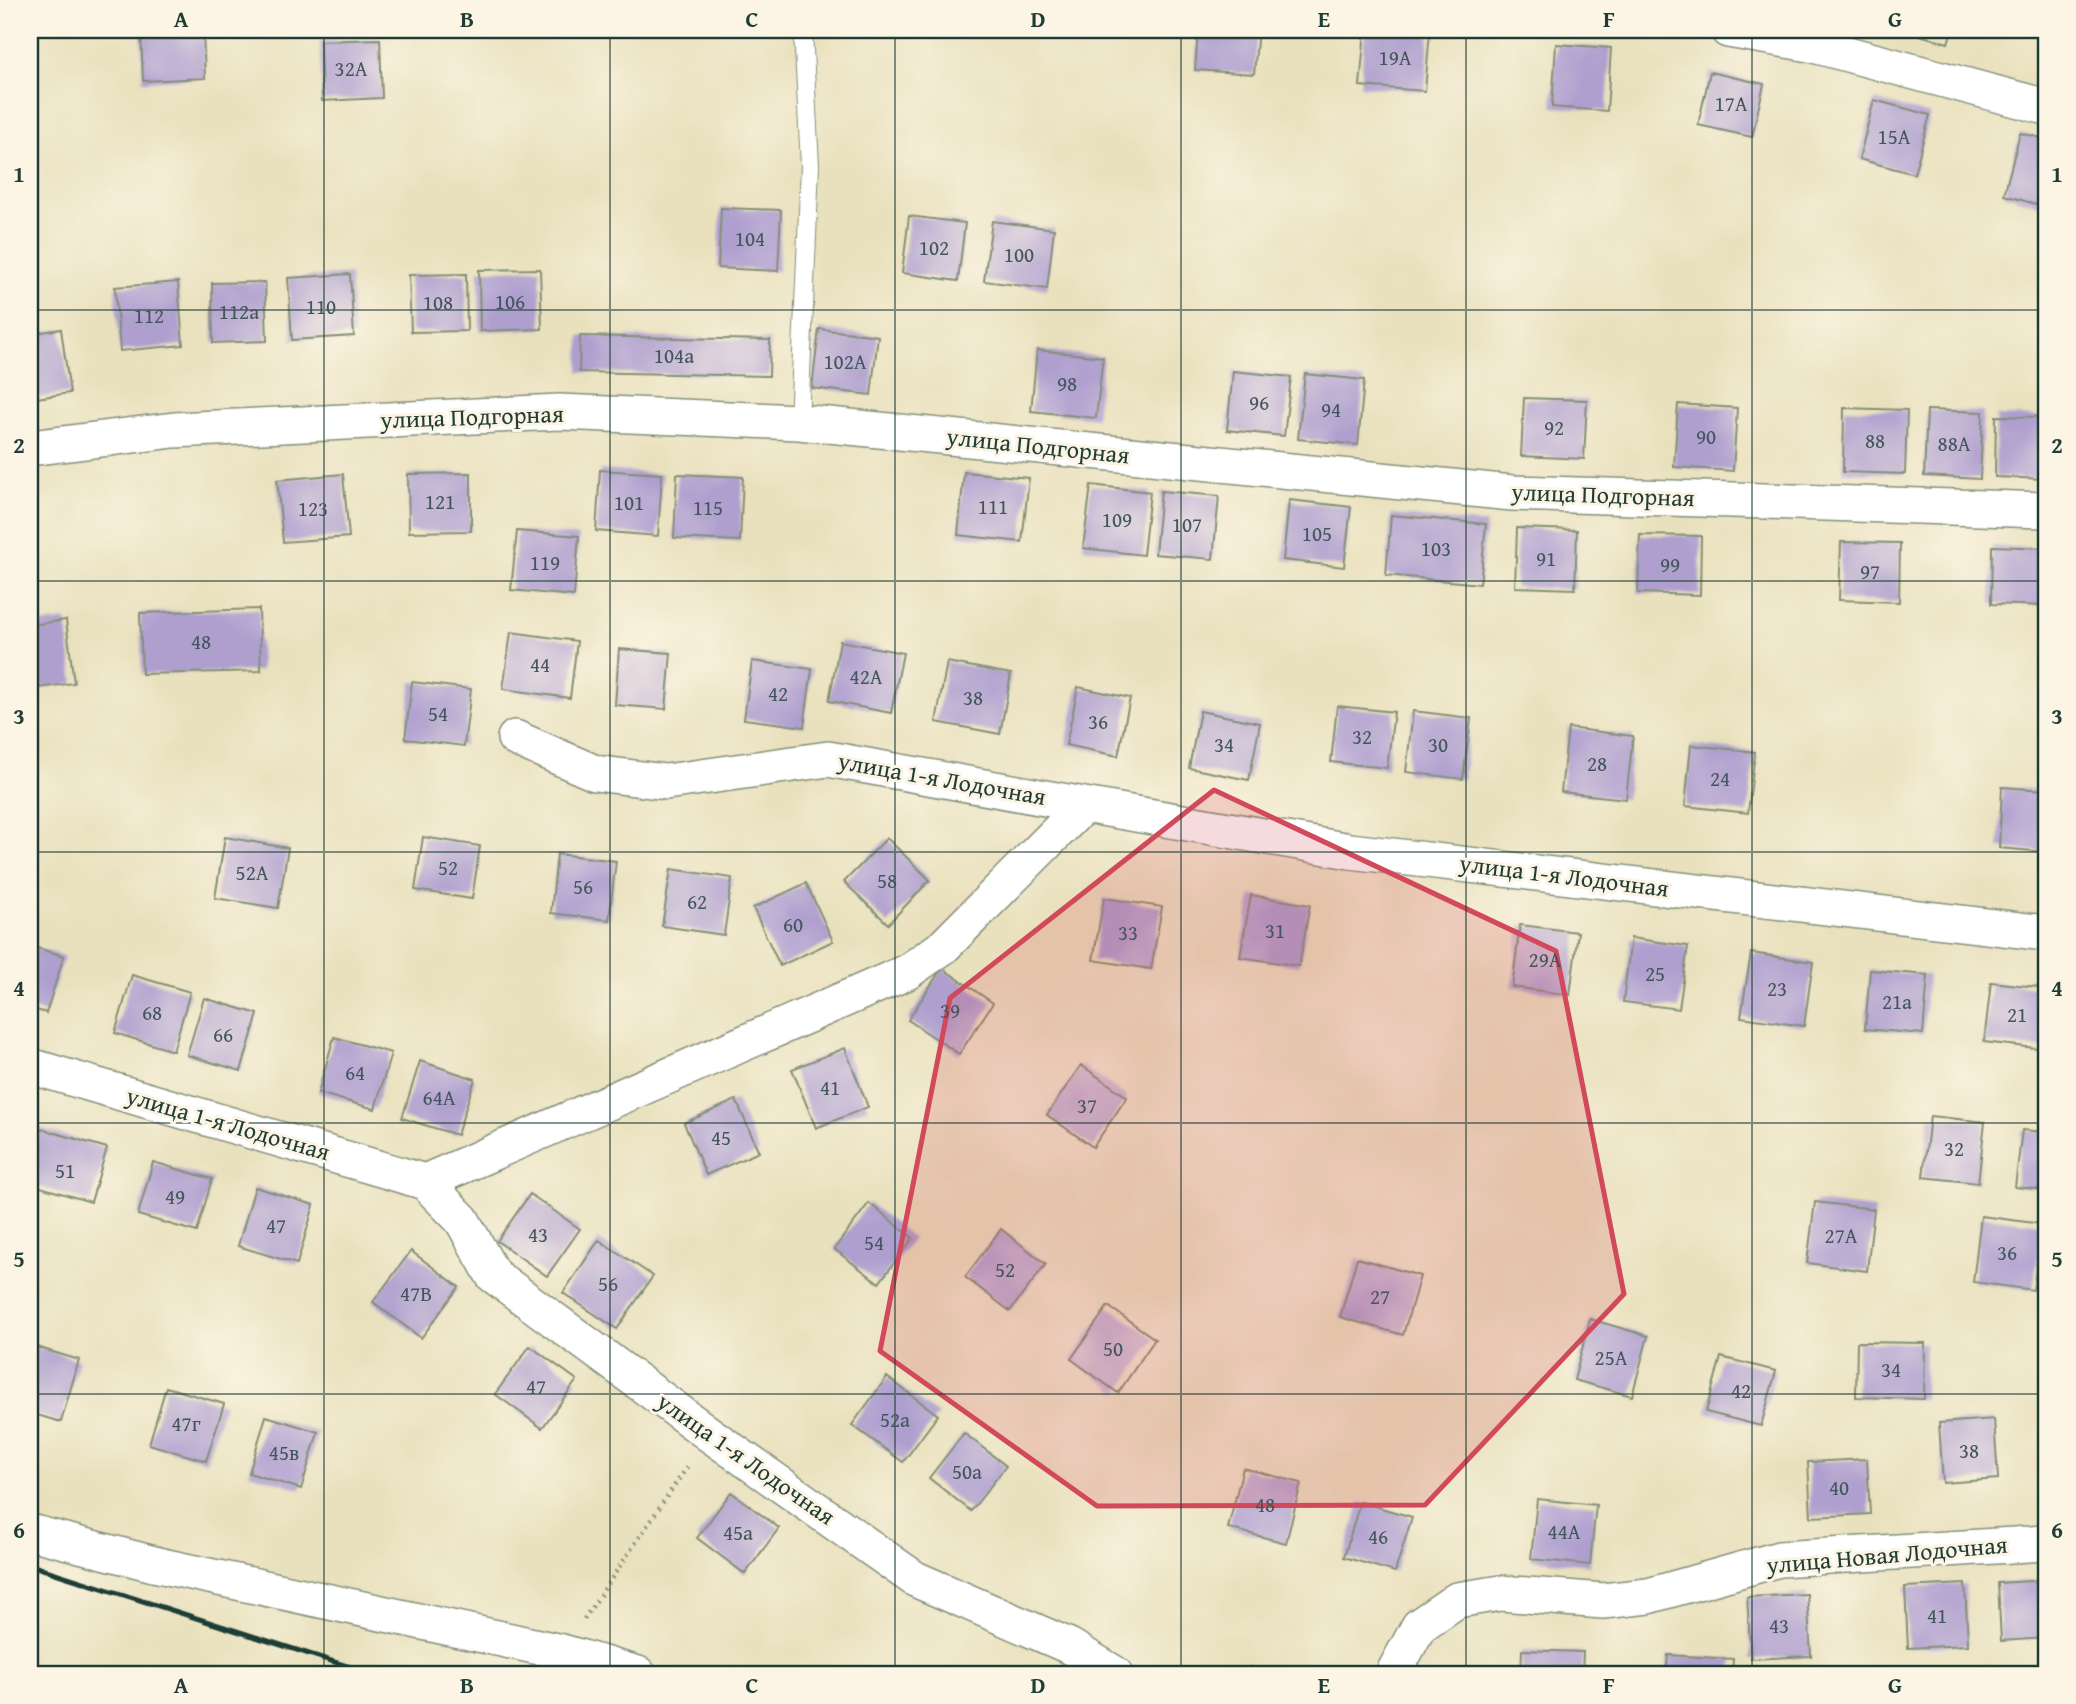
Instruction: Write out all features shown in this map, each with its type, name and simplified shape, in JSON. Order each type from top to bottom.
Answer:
[{"type":"street","points":[[1728,30],[1810,44],[2046,107]]},
{"type":"street","name":"улица Подгорная","points":[[30,448],[174,430],[559,412],[799,422],[1512,493],[2046,510]]},
{"type":"street","name":"улица 1-я Лодочная","points":[[515,738],[595,773],[666,782],[828,759],[1350,851],[2046,933]]},
{"type":"street","name":"улица 1-я Лодочная","points":[[425,1182],[907,972],[943,947],[1084,805]]},
{"type":"street","name":"улица 1-я Лодочная","points":[[30,1066],[425,1182],[462,1220],[493,1275],[709,1434],[915,1579],[1069,1646],[1115,1674]]},
{"type":"street","points":[[30,1532],[171,1568],[562,1652],[638,1674]]},
{"type":"street","name":"улица Новая Лодочная","points":[[1393,1674],[1419,1626],[1457,1600],[1502,1592],[1603,1601],[1648,1596],[1779,1559],[2046,1543]]},
{"type":"lane","points":[[799,422],[810,166],[803,30]]},
{"type":"path","points":[[562,1652],[709,1434]]},
{"type":"highlighted area","points":[[1214,790],[1556,951],[1624,1294],[1425,1505],[1097,1506],[880,1351],[950,998]]},
{"type":"building","points":[[141,30],[203,30],[205,78],[143,81]]},
{"type":"building","points":[[839,30],[877,30],[876,37]]},
{"type":"building","points":[[1198,30],[1258,30],[1254,74],[1195,70]]},
{"type":"building","points":[[1365,30],[1430,30],[1425,91],[1360,86]]},
{"type":"building","points":[[1901,30],[1952,30],[1948,43]]},
{"type":"building","points":[[380,39],[382,98],[322,101],[320,41]]},
{"type":"building","points":[[1556,44],[1611,48],[1607,111],[1552,107]]},
{"type":"building","points":[[1710,72],[1764,84],[1752,137],[1698,125]]},
{"type":"building","points":[[1874,100],[1930,115],[1914,174],[1859,159]]},
{"type":"building","points":[[2020,133],[2046,139],[2046,207],[2004,195]]},
{"type":"building","points":[[721,208],[781,210],[778,271],[718,268]]},
{"type":"building","points":[[909,216],[965,223],[958,281],[902,273]]},
{"type":"building","points":[[992,221],[1054,229],[1047,289],[984,281]]},
{"type":"building","points":[[540,269],[542,329],[480,331],[479,270]]},
{"type":"building","points":[[350,274],[354,336],[292,340],[288,278]]},
{"type":"building","points":[[466,274],[467,331],[411,332],[409,275]]},
{"type":"building","points":[[178,282],[183,345],[120,351],[115,287]]},
{"type":"building","points":[[265,282],[267,341],[213,343],[212,283]]},
{"type":"building","points":[[61,329],[70,393],[30,399],[30,334]]},
{"type":"building","points":[[819,329],[878,336],[871,395],[812,388]]},
{"type":"building","points":[[580,336],[770,340],[769,376],[579,372]]},
{"type":"building","points":[[1037,350],[1103,357],[1096,418],[1031,411]]},
{"type":"building","points":[[1233,371],[1291,377],[1284,436],[1227,430]]},
{"type":"building","points":[[1305,374],[1364,380],[1358,445],[1298,439]]},
{"type":"building","points":[[1524,398],[1587,400],[1584,459],[1521,456]]},
{"type":"building","points":[[1678,404],[1737,408],[1733,471],[1674,467]]},
{"type":"building","points":[[1844,408],[1907,410],[1905,474],[1843,472]]},
{"type":"building","points":[[1927,410],[1983,412],[1980,479],[1924,476]]},
{"type":"building","points":[[1996,416],[2046,417],[2046,479],[1995,477]]},
{"type":"building","points":[[600,470],[662,474],[658,536],[596,531]]},
{"type":"building","points":[[964,472],[1029,478],[1022,542],[958,535]]},
{"type":"building","points":[[471,473],[471,531],[409,532],[408,474]]},
{"type":"building","points":[[343,474],[349,537],[283,542],[277,480]]},
{"type":"building","points":[[677,474],[743,477],[740,541],[674,538]]},
{"type":"building","points":[[1091,485],[1150,492],[1143,555],[1083,548]]},
{"type":"building","points":[[1161,491],[1219,496],[1213,559],[1155,554]]},
{"type":"building","points":[[1289,500],[1351,507],[1344,567],[1283,560]]},
{"type":"building","points":[[1391,515],[1486,524],[1480,584],[1386,575]]},
{"type":"building","points":[[1517,528],[1577,530],[1575,589],[1515,587]]},
{"type":"building","points":[[517,531],[579,536],[574,596],[511,590]]},
{"type":"building","points":[[1640,535],[1701,536],[1700,595],[1638,593]]},
{"type":"building","points":[[1841,542],[1900,543],[1899,602],[1839,600]]},
{"type":"building","points":[[1992,546],[2046,548],[2046,606],[1991,604]]},
{"type":"building","points":[[259,609],[261,671],[142,674],[140,613]]},
{"type":"building","points":[[66,620],[74,683],[30,689],[30,625]]},
{"type":"building","points":[[511,632],[577,641],[570,698],[503,689]]},
{"type":"building","points":[[840,641],[903,653],[891,713],[829,701]]},
{"type":"building","points":[[619,649],[671,653],[666,709],[615,705]]},
{"type":"building","points":[[752,661],[812,669],[804,727],[744,719]]},
{"type":"building","points":[[947,662],[1011,674],[1000,734],[936,722]]},
{"type":"building","points":[[412,682],[471,689],[464,746],[405,739]]},
{"type":"building","points":[[1078,687],[1130,698],[1118,756],[1066,745]]},
{"type":"building","points":[[1337,706],[1394,712],[1387,768],[1331,762]]},
{"type":"building","points":[[1200,711],[1260,723],[1249,780],[1189,768]]},
{"type":"building","points":[[1413,711],[1471,718],[1463,779],[1406,772]]},
{"type":"building","points":[[1568,728],[1633,736],[1626,799],[1561,792]]},
{"type":"building","points":[[1691,745],[1755,752],[1748,813],[1685,806]]},
{"type":"building","points":[[2002,787],[2046,790],[2046,852],[1999,848]]},
{"type":"building","points":[[225,837],[288,848],[278,908],[215,898]]},
{"type":"building","points":[[423,837],[480,846],[472,899],[415,890]]},
{"type":"building","points":[[887,838],[930,880],[888,924],[844,882]]},
{"type":"building","points":[[557,854],[616,861],[609,920],[551,913]]},
{"type":"building","points":[[671,869],[732,878],[724,935],[662,926]]},
{"type":"building","points":[[806,883],[833,941],[780,966],[753,908]]},
{"type":"building","points":[[1251,895],[1310,905],[1299,966],[1240,957]]},
{"type":"building","points":[[1104,898],[1162,907],[1151,969],[1093,960]]},
{"type":"building","points":[[1520,925],[1578,932],[1570,995],[1512,987]]},
{"type":"building","points":[[1631,938],[1688,946],[1679,1009],[1623,1002]]},
{"type":"building","points":[[30,946],[64,956],[46,1013],[30,1008]]},
{"type":"building","points":[[1751,953],[1813,962],[1804,1026],[1741,1017]]},
{"type":"building","points":[[942,968],[993,1003],[959,1054],[908,1020]]},
{"type":"building","points":[[1870,970],[1928,975],[1923,1034],[1865,1029]]},
{"type":"building","points":[[132,975],[190,992],[173,1051],[115,1033]]},
{"type":"building","points":[[1991,982],[2046,988],[2045,1049],[1984,1042]]},
{"type":"building","points":[[204,998],[258,1014],[241,1071],[187,1055]]},
{"type":"building","points":[[334,1037],[391,1053],[375,1109],[318,1093]]},
{"type":"building","points":[[845,1048],[868,1107],[816,1128],[792,1069]]},
{"type":"building","points":[[420,1061],[475,1079],[457,1135],[402,1118]]},
{"type":"building","points":[[1081,1065],[1127,1097],[1093,1147],[1047,1115]]},
{"type":"building","points":[[736,1100],[759,1152],[706,1175],[684,1123]]},
{"type":"building","points":[[1930,1116],[1985,1122],[1978,1183],[1923,1177]]},
{"type":"building","points":[[38,1128],[107,1148],[91,1202],[30,1184],[30,1158]]},
{"type":"building","points":[[2022,1130],[2046,1132],[2046,1190],[2015,1187]]},
{"type":"building","points":[[153,1162],[212,1179],[197,1232],[138,1215]]},
{"type":"building","points":[[255,1187],[314,1205],[297,1264],[238,1246]]},
{"type":"building","points":[[530,1194],[580,1229],[547,1276],[497,1241]]},
{"type":"building","points":[[1815,1202],[1874,1209],[1867,1271],[1807,1263]]},
{"type":"building","points":[[869,1203],[913,1238],[879,1283],[834,1249]]},
{"type":"building","points":[[1981,1216],[2042,1224],[2033,1290],[1973,1282]]},
{"type":"building","points":[[1001,1229],[1046,1264],[1010,1311],[965,1277]]},
{"type":"building","points":[[599,1240],[653,1276],[617,1329],[563,1293]]},
{"type":"building","points":[[411,1251],[459,1287],[421,1338],[373,1302]]},
{"type":"building","points":[[1357,1258],[1420,1276],[1403,1335],[1340,1317]]},
{"type":"building","points":[[1108,1306],[1155,1339],[1118,1393],[1071,1359]]},
{"type":"building","points":[[1590,1319],[1648,1336],[1632,1396],[1574,1380]]},
{"type":"building","points":[[1857,1342],[1925,1343],[1924,1399],[1856,1397]]},
{"type":"building","points":[[30,1345],[79,1360],[61,1422],[30,1413]]},
{"type":"building","points":[[530,1346],[577,1380],[542,1428],[495,1394]]},
{"type":"building","points":[[1721,1357],[1776,1371],[1761,1426],[1706,1412]]},
{"type":"building","points":[[887,1377],[938,1415],[903,1462],[852,1425]]},
{"type":"building","points":[[166,1387],[224,1404],[206,1461],[149,1444]]},
{"type":"building","points":[[266,1416],[318,1432],[301,1489],[249,1473]]},
{"type":"building","points":[[1994,1419],[1998,1479],[1943,1483],[1939,1423]]},
{"type":"building","points":[[964,1433],[1006,1466],[971,1511],[929,1478]]},
{"type":"building","points":[[1867,1459],[1870,1514],[1811,1517],[1808,1462]]},
{"type":"building","points":[[1243,1468],[1301,1483],[1286,1543],[1228,1528]]},
{"type":"building","points":[[731,1492],[779,1528],[745,1574],[697,1538]]},
{"type":"building","points":[[1537,1499],[1596,1505],[1590,1565],[1531,1559]]},
{"type":"building","points":[[1360,1502],[1412,1517],[1395,1572],[1344,1557]]},
{"type":"building","points":[[2046,1580],[2046,1638],[2001,1641],[1998,1583]]},
{"type":"building","points":[[1965,1584],[1968,1645],[1908,1648],[1905,1587]]},
{"type":"building","points":[[1807,1594],[1811,1656],[1751,1659],[1747,1597]]},
{"type":"building","points":[[1522,1650],[1583,1652],[1582,1674],[1521,1674]]},
{"type":"building","points":[[1668,1655],[1733,1659],[1732,1674],[1666,1674]]},
{"type":"building","points":[[1251,1667],[1273,1673],[1273,1674],[1249,1674]]},
{"type":"railway","points":[[30,1565],[372,1674]]}]
